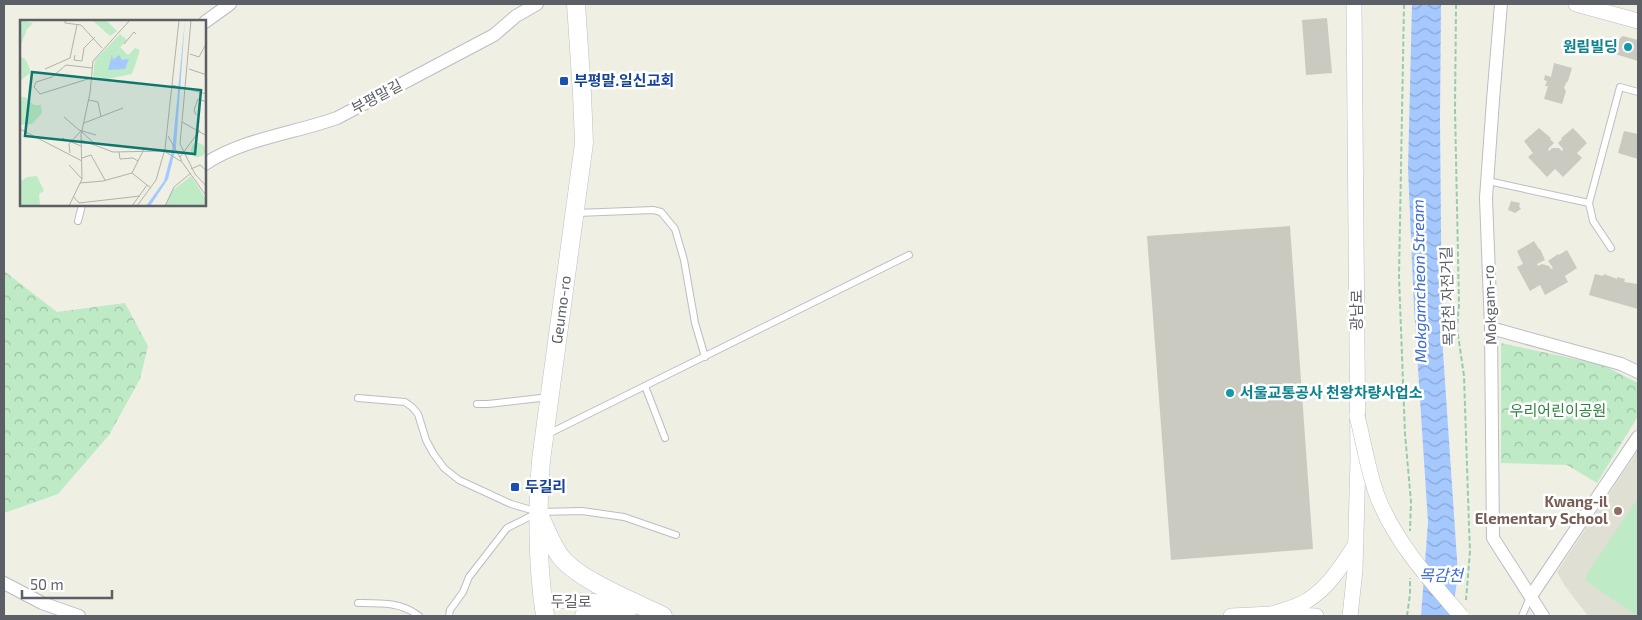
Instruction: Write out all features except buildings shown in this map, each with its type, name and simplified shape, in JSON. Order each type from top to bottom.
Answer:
[{"type":"main road","name":"Geumo-ro","points":[[544,609],[538,548],[541,460],[584,143],[576,4]]},
{"type":"main road","points":[[538,512],[560,557],[569,566],[582,575],[663,616]]},
{"type":"main road","points":[[584,616],[607,608],[630,607]]},
{"type":"street","points":[[206,21],[230,4]]},
{"type":"street","name":"부평말길","points":[[206,163],[234,148],[337,118],[494,35],[516,16],[537,4]]},
{"type":"street","name":"광남로","points":[[1350,616],[1356,544],[1358,460],[1354,4]]},
{"type":"street","name":"Mokgam-ro","points":[[1501,4],[1486,198],[1491,328],[1492,538],[1543,616]]},
{"type":"street","points":[[1576,4],[1638,21]]},
{"type":"street","points":[[1491,328],[1621,364],[1638,372]]},
{"type":"street","points":[[1357,416],[1370,472],[1385,515],[1415,560],[1463,612]]},
{"type":"street","points":[[1531,596],[1638,437]]},
{"type":"street","points":[[1275,615],[1308,600],[1318,592],[1329,582],[1356,544]]},
{"type":"street","points":[[4,583],[42,603],[79,616]]},
{"type":"street","name":"두길로","points":[[544,609],[568,600],[609,602],[659,616]]},
{"type":"street","points":[[1231,616],[1316,616]]},
{"type":"lane","points":[[1611,248],[1593,221],[1589,203],[1620,87],[1638,92]]},
{"type":"lane","points":[[1488,181],[1589,203]]},
{"type":"lane","points":[[78,221],[82,206]]},
{"type":"lane","points":[[575,213],[653,210],[661,212],[668,219],[675,229],[684,260],[695,323],[705,357]]},
{"type":"lane","points":[[545,435],[909,255]]},
{"type":"lane","points":[[645,386],[665,438]]},
{"type":"lane","points":[[477,404],[550,397]]},
{"type":"lane","points":[[358,398],[405,402],[418,414],[426,440],[444,468],[459,480],[511,504],[538,512],[600,512],[631,519],[676,535]]},
{"type":"lane","points":[[449,616],[450,610],[463,592],[469,577],[507,528],[538,512]]},
{"type":"lane","points":[[1522,616],[1531,596]]},
{"type":"lane","points":[[358,604],[380,603],[395,605],[411,610],[419,616]]},
{"type":"path","points":[[1404,4],[1399,277],[1405,434],[1411,502],[1410,539]]},
{"type":"path","name":"목감천 자전거길","points":[[1456,4],[1455,109],[1459,305],[1457,328],[1464,376],[1470,534],[1467,589],[1463,612]]},
{"type":"path","points":[[1407,616],[1410,576]]},
{"type":"shaded area","name":"Kwang-il Elementary School","points":[[1638,450],[1638,616],[1588,616],[1565,586],[1557,572]]},
{"type":"green space","points":[[4,271],[57,312],[125,303],[148,346],[140,379],[109,435],[58,494],[4,513]]},
{"type":"green space","name":"우리어린이공원","points":[[1501,343],[1603,365],[1638,383],[1638,416],[1597,483],[1567,465],[1501,463]]},
{"type":"green space","points":[[1638,501],[1637,616],[1586,581],[1586,575],[1633,505]]},
{"type":"water","name":"목감천","points":[[1412,4],[1441,4],[1442,337],[1458,574],[1452,616],[1421,616],[1428,522],[1414,307],[1408,169]]},
{"type":"place","name":"원림빌딩","points":[[1628,47]]},
{"type":"place","name":"부평말.일신교회","points":[[564,81]]},
{"type":"place","name":"서울교통공사 천왕차량사업소","points":[[1230,393]]},
{"type":"place","name":"두길리","points":[[515,487]]},
{"type":"place","name":"Kwang-il Elementary School","points":[[1618,511]]},
{"type":"water label","name":"Mokgamcheon Stream","points":[[1419,281]]}]
